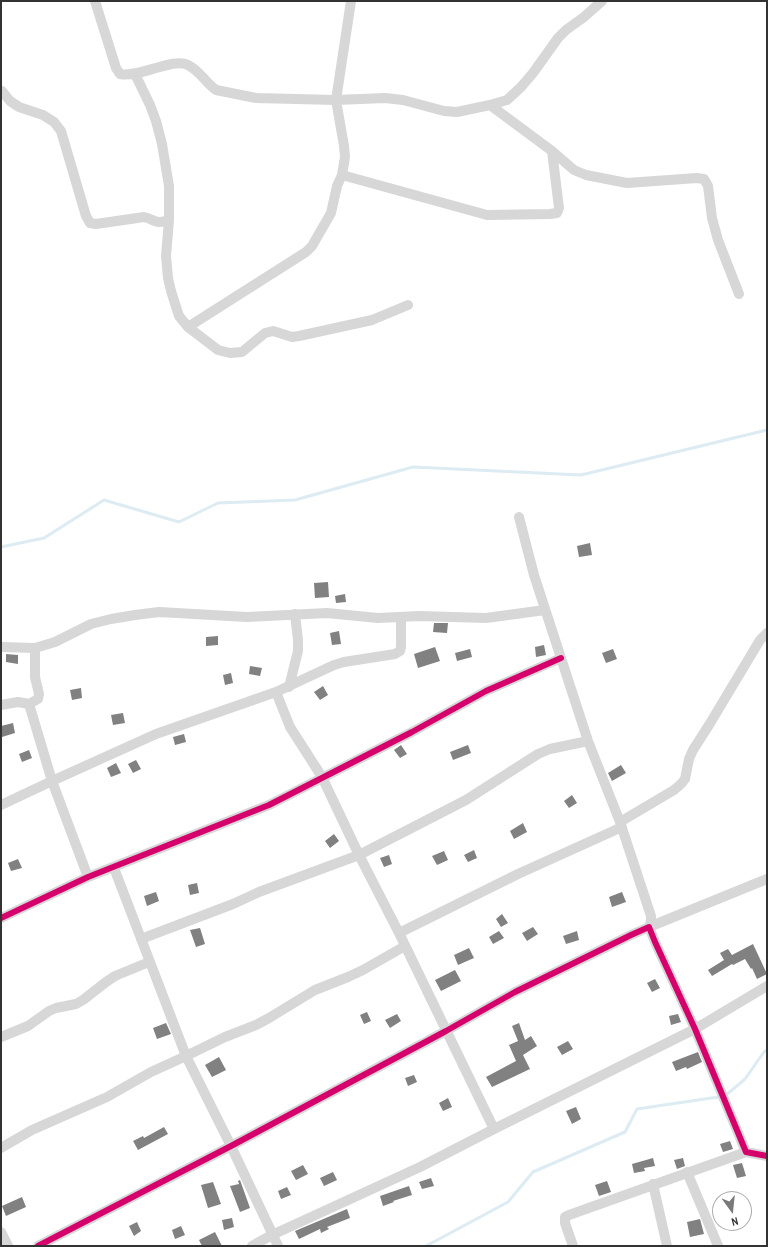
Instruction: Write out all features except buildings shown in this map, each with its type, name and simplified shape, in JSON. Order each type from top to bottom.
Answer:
[{"type":"street","points":[[95,1],[116,68],[120,74],[134,74],[177,63],[186,64],[197,70],[211,87],[216,90],[256,98],[336,100],[385,98],[402,100],[444,111],[457,112],[507,100],[533,73],[558,38],[602,1]]},
{"type":"street","points":[[188,327],[306,252],[312,246],[331,213],[337,186],[342,175],[345,157],[336,100],[350,1]]},
{"type":"street","points":[[134,74],[150,105],[162,144],[169,186],[169,220],[166,256],[168,278],[179,316],[188,327],[218,350],[236,353],[242,352],[265,333],[273,331],[292,337],[299,336],[372,320],[408,305]]},
{"type":"street","points":[[2,91],[10,101],[19,107],[43,115],[54,122],[61,131],[86,216],[90,223],[96,224],[144,216],[157,222],[169,220]]},
{"type":"street","points":[[490,105],[552,151],[574,170],[586,175],[627,183],[697,178],[704,179],[708,186],[714,226],[739,294]]},
{"type":"street","points":[[342,175],[487,215],[550,214],[557,213],[559,208],[552,151]]},
{"type":"street","points":[[519,517],[534,575],[588,741],[621,824],[651,916],[652,921],[649,927],[695,1029],[746,1152]]},
{"type":"street","points":[[1,646],[35,648],[56,642],[91,624],[135,614],[159,612],[247,617],[327,613],[378,618],[419,616],[486,618],[545,610]]},
{"type":"street","points":[[289,687],[298,650],[295,614]]},
{"type":"street","points":[[1,805],[156,734],[289,687],[334,665],[395,654],[400,651],[401,647],[401,618]]},
{"type":"street","points":[[399,933],[621,824],[674,790],[685,779],[689,759],[693,750],[760,640],[767,634]]},
{"type":"street","points":[[1,705],[18,702],[29,704],[38,699],[39,694],[35,677],[35,648]]},
{"type":"street","points":[[1,918],[88,877],[114,868],[269,805],[412,732],[486,691],[561,658]]},
{"type":"street","points":[[276,692],[290,727],[322,777],[494,1129]]},
{"type":"street","points":[[29,704],[52,781],[88,877]]},
{"type":"street","points":[[141,939],[233,904],[259,892],[359,855],[466,800],[538,754],[550,749],[588,741]]},
{"type":"street","points":[[114,868],[186,1056],[231,1146],[278,1246]]},
{"type":"street","points":[[38,1246],[231,1146],[446,1031],[515,992],[630,935],[767,879]]},
{"type":"street","points":[[1,1148],[32,1130],[107,1097],[151,1072],[224,1037],[269,1018],[315,990],[363,970],[405,946]]},
{"type":"street","points":[[1,1037],[28,1026],[49,1011],[76,1004],[115,976],[150,962]]},
{"type":"street","points":[[252,1246],[272,1234],[402,1176],[695,1029],[767,986]]},
{"type":"street","points":[[573,1246],[565,1223],[565,1217],[653,1184],[746,1152],[767,1156]]},
{"type":"street","points":[[687,1172],[718,1246]]},
{"type":"street","points":[[653,1184],[668,1246]]},
{"type":"street","points":[[1,1232],[8,1246]]},
{"type":"waterway","points":[[1,547],[44,538],[104,500],[179,522],[218,503],[295,500],[413,467],[581,475],[767,430]]},
{"type":"waterway","points":[[426,1246],[508,1202],[533,1172],[625,1132],[637,1109],[725,1096],[745,1079],[767,1050]]},
{"type":"cycle path","points":[[1,918],[88,877],[269,805],[412,732],[486,691],[561,658]]},
{"type":"cycle path","points":[[38,1246],[231,1146],[446,1031],[515,992],[649,927],[695,1029],[746,1152],[767,1156]]}]
